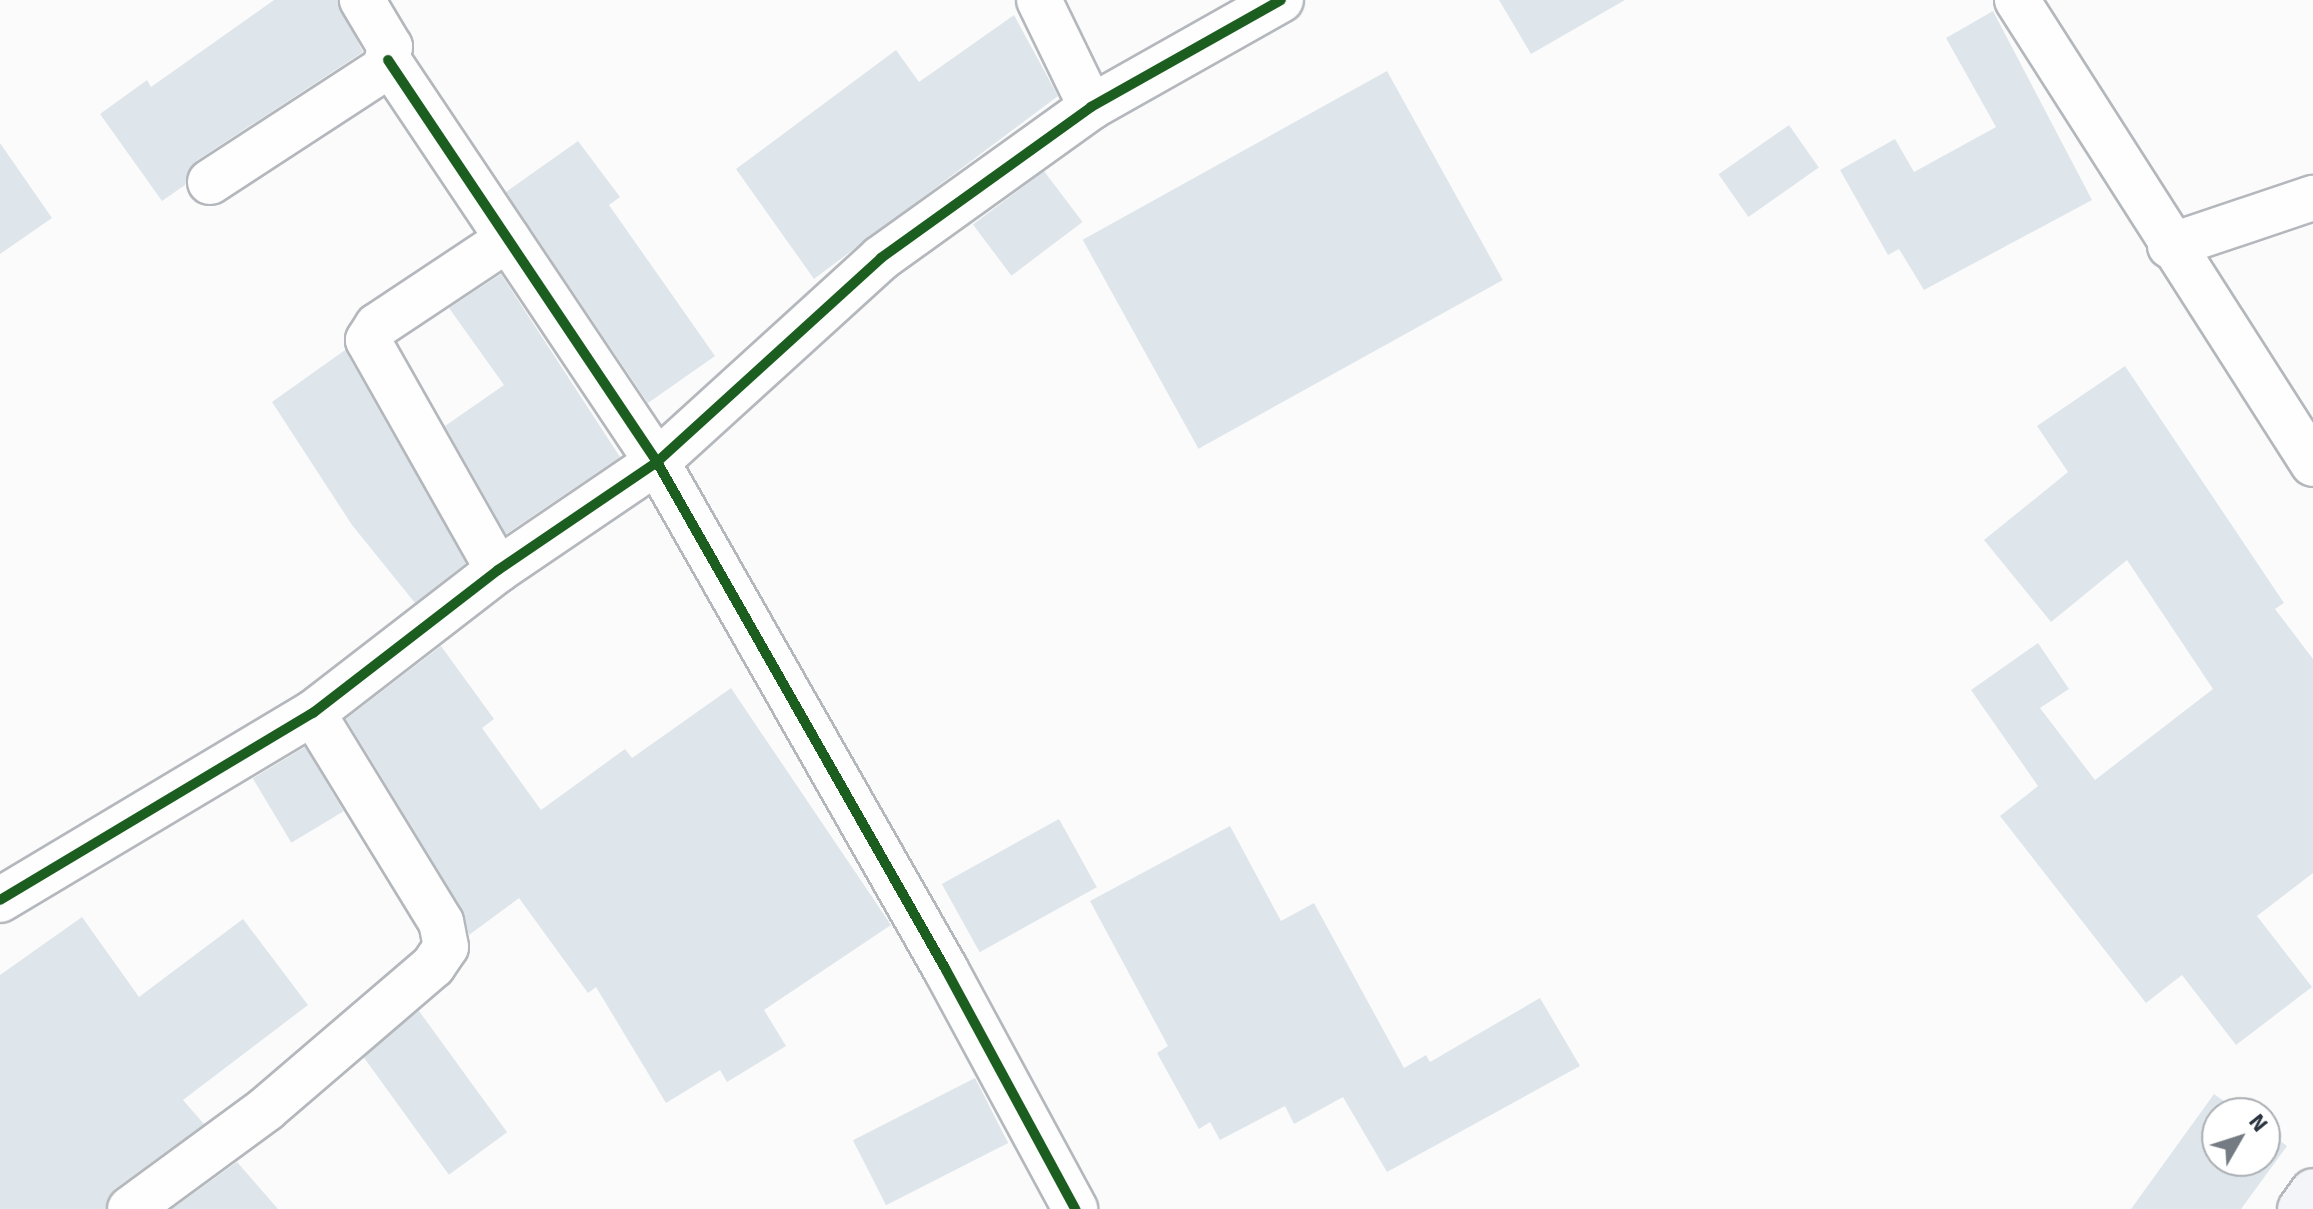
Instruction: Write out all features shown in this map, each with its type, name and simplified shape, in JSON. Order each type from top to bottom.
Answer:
[{"type":"main road","points":[[2300,1209],[2313,1191]]},
{"type":"street","points":[[210,182],[385,68],[390,47],[362,0]]},
{"type":"street","points":[[1039,0],[1091,107]]},
{"type":"street","points":[[0,900],[313,713],[498,570],[657,462],[881,258],[1091,107],[1281,0]]},
{"type":"street","points":[[2017,0],[2170,246],[2313,464]]},
{"type":"street","points":[[388,60],[657,462],[946,970],[1075,1209]]},
{"type":"street","points":[[2170,246],[2313,198]]},
{"type":"street","points":[[498,570],[368,340],[377,326],[508,239]]},
{"type":"street","points":[[130,1209],[266,1109],[433,966],[446,947],[441,922],[313,713]]},
{"type":"building","points":[[274,0],[337,0],[363,52],[196,161],[185,185],[162,201],[100,114],[147,80],[151,87]]},
{"type":"building","points":[[1499,0],[1625,0],[1531,54]]},
{"type":"building","points":[[1993,11],[2092,200],[1924,290],[1899,249],[1888,255],[1840,170],[1895,139],[1914,172],[1996,127],[1946,38]]},
{"type":"building","points":[[1014,15],[1058,96],[814,279],[736,169],[896,50],[919,82]]},
{"type":"building","points":[[1387,71],[1503,280],[1199,449],[1083,240]]},
{"type":"building","points":[[1789,125],[1819,168],[1748,217],[1719,174]]},
{"type":"building","points":[[578,141],[620,197],[609,205],[715,356],[648,403],[506,192]]},
{"type":"building","points":[[0,143],[52,218],[0,254]]},
{"type":"building","points":[[1044,171],[1083,222],[1011,276],[973,225]]},
{"type":"building","points":[[501,274],[620,457],[506,534],[445,426],[504,385],[449,308]]},
{"type":"building","points":[[345,350],[466,563],[415,603],[352,525],[272,402]]},
{"type":"building","points":[[2125,366],[2284,603],[2275,609],[2313,659],[2313,873],[2257,916],[2312,987],[2236,1045],[2182,975],[2146,1003],[2000,816],[2038,786],[1971,690],[2038,643],[2069,689],[2040,708],[2095,780],[2213,689],[2127,560],[2051,622],[1984,540],[2068,472],[2037,426]]},
{"type":"building","points":[[441,646],[494,719],[482,728],[541,810],[625,749],[632,758],[731,688],[891,925],[764,1010],[786,1046],[727,1082],[720,1070],[666,1103],[596,987],[588,993],[519,898],[469,935],[462,909],[346,719]]},
{"type":"building","points":[[305,747],[344,811],[291,843],[253,778]]},
{"type":"building","points":[[1059,819],[1097,887],[980,952],[942,884]]},
{"type":"building","points":[[1230,826],[1281,921],[1314,903],[1404,1068],[1426,1055],[1430,1062],[1540,998],[1580,1066],[1387,1172],[1343,1097],[1294,1124],[1285,1106],[1220,1140],[1210,1122],[1199,1129],[1157,1053],[1168,1046],[1090,901]]},
{"type":"building","points":[[82,917],[139,997],[243,919],[308,1005],[183,1100],[204,1124],[115,1189],[105,1209],[0,1209],[0,975]]},
{"type":"building","points":[[419,1011],[507,1132],[449,1175],[361,1053]]},
{"type":"building","points":[[975,1078],[1008,1143],[886,1205],[853,1140]]},
{"type":"building","points":[[2201,1112],[2201,1177],[2264,1177],[2241,1209],[2131,1209]]},
{"type":"building","points":[[237,1162],[278,1209],[172,1209]]},
{"type":"cycle path","points":[[0,900],[313,713],[498,570],[657,462],[881,258],[1091,107],[1281,0]]},
{"type":"cycle path","points":[[388,60],[657,462],[946,970],[1075,1209]]}]
